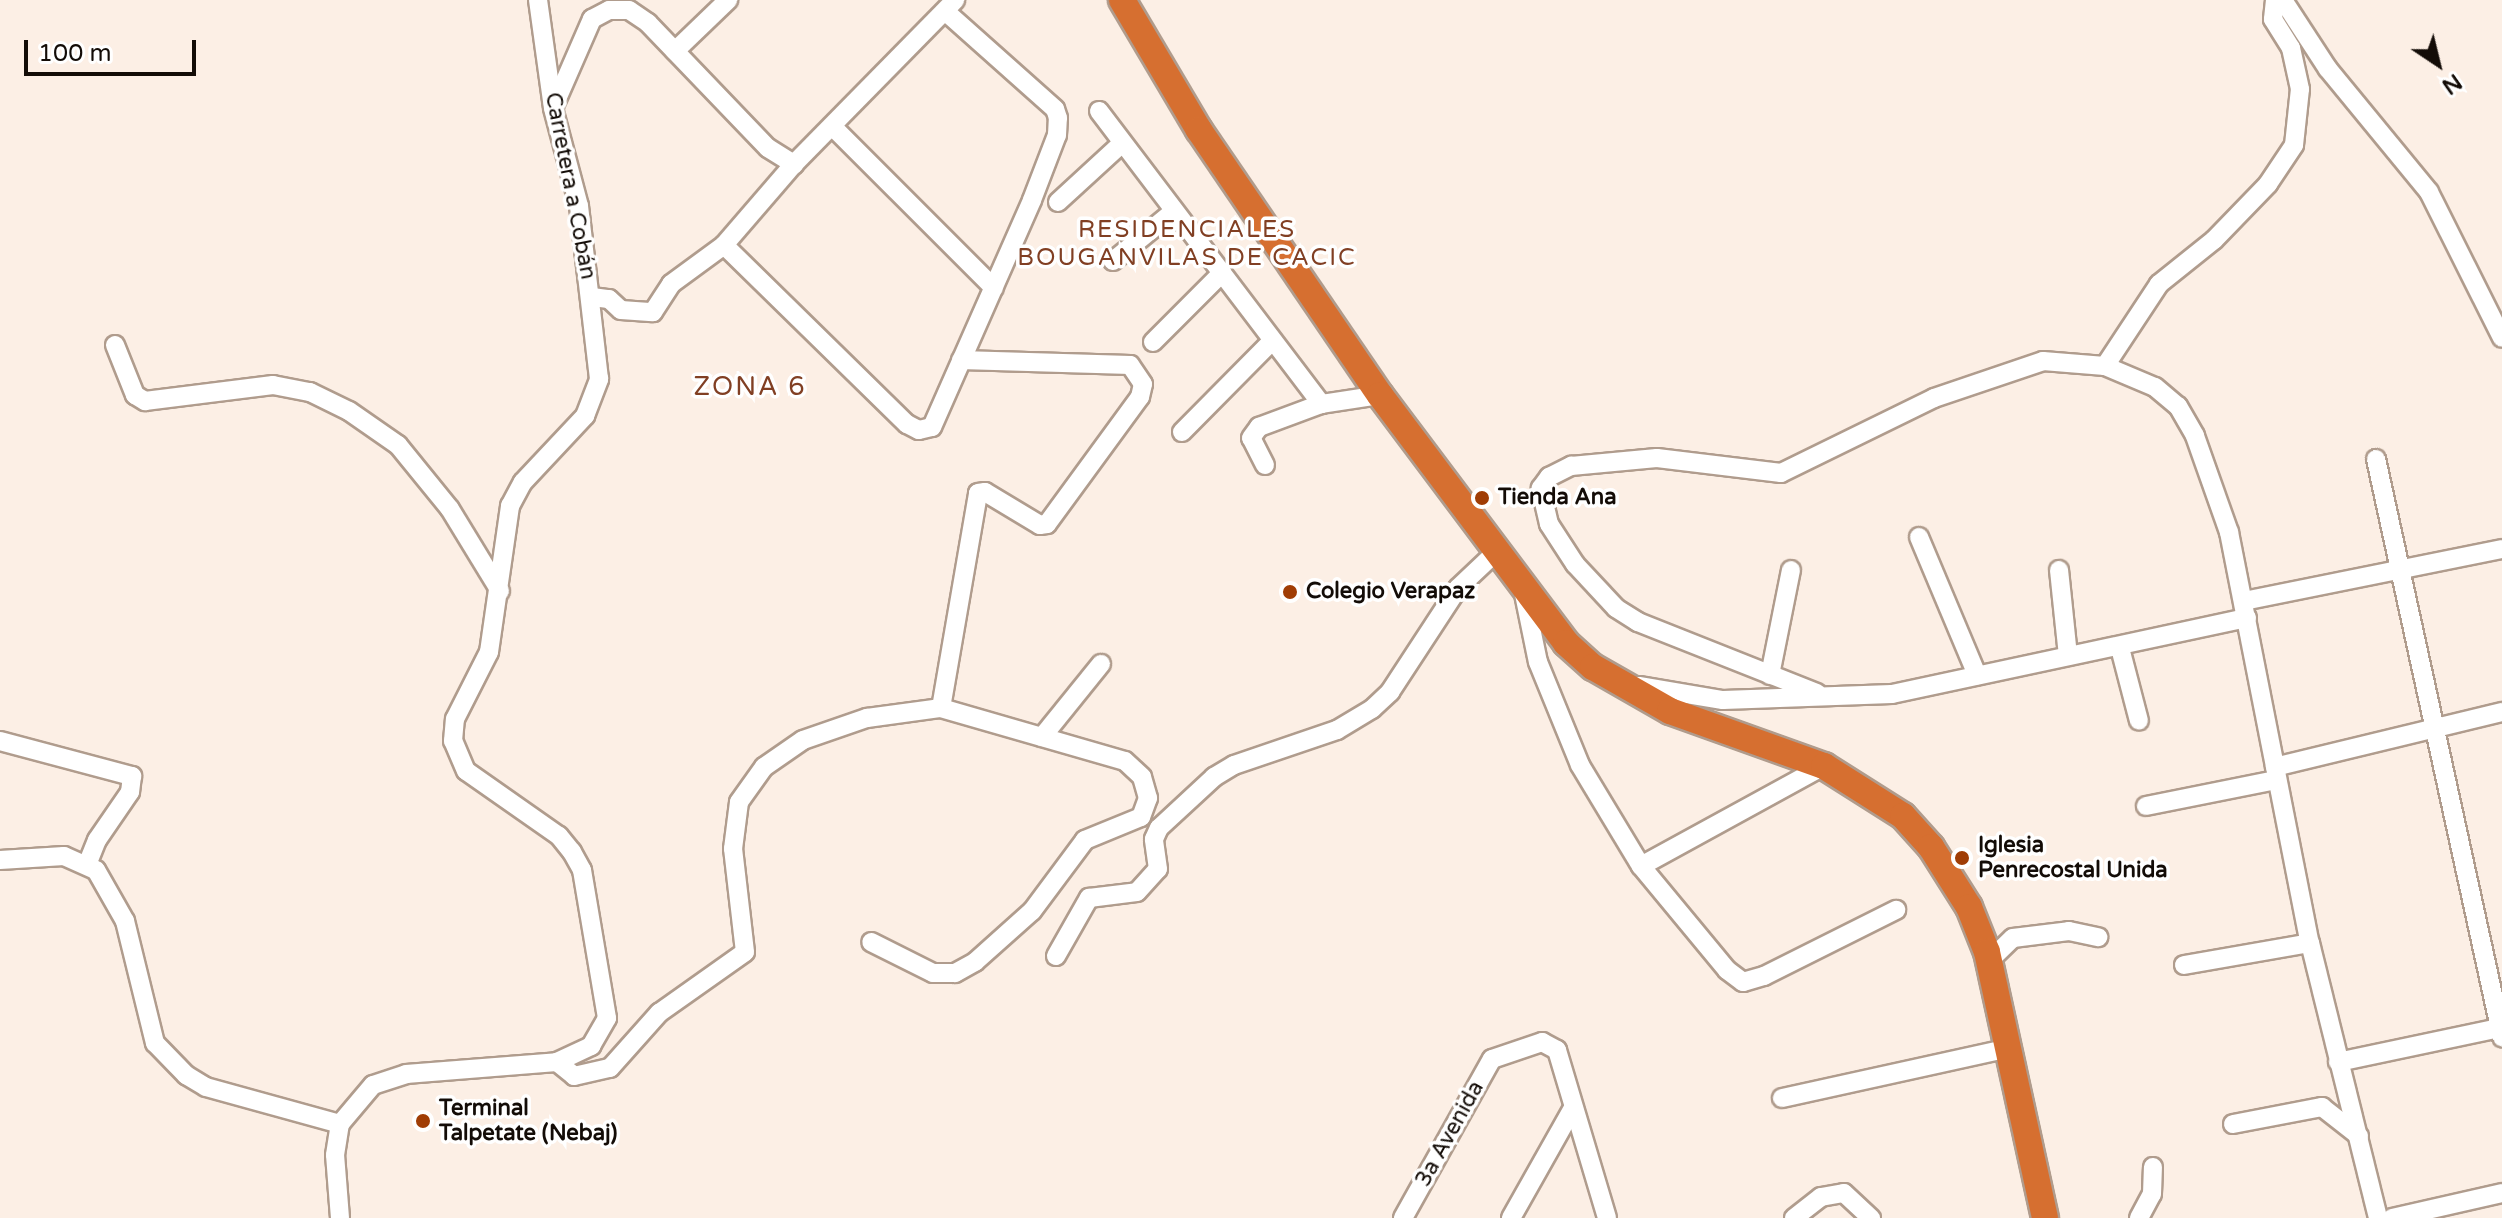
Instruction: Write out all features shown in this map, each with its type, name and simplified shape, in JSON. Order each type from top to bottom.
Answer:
[{"type":"highway","points":[[1122,0],[1199,130],[1380,395],[1524,594],[1566,643],[1593,667],[1670,711],[1824,766],[1903,816],[1931,847],[1969,907],[1989,961],[2045,1218]]},
{"type":"street","name":"Carretera a Cobán","points":[[340,1124],[359,1095],[389,1077],[557,1062],[591,1046],[607,1018],[582,870],[559,836],[466,771],[453,741],[455,719],[489,652],[510,506],[523,482],[562,446],[594,401],[599,379],[592,297],[579,206],[553,108],[538,0]]},
{"type":"street","points":[[675,51],[728,0]]},
{"type":"street","points":[[2105,366],[2159,284],[2214,240],[2268,184],[2294,145],[2300,89],[2291,48],[2273,19],[2275,0]]},
{"type":"street","points":[[2283,0],[2328,69],[2429,192],[2502,338]]},
{"type":"street","points":[[553,108],[583,31],[592,19],[616,5],[648,23],[758,139],[794,164]]},
{"type":"street","points":[[592,297],[609,299],[621,310],[653,312],[671,284],[724,245],[794,164],[834,128],[950,6],[1055,109],[1057,135],[932,427],[919,430],[907,424],[724,245]]},
{"type":"street","points":[[1099,111],[1321,404]]},
{"type":"street","points":[[834,128],[994,288]]},
{"type":"street","points":[[1058,202],[1121,144]]},
{"type":"street","points":[[1113,261],[1174,211]]},
{"type":"street","points":[[1153,342],[1222,273]]},
{"type":"street","points":[[1182,432],[1272,341]]},
{"type":"street","points":[[115,345],[135,395],[145,401],[273,385],[310,392],[349,411],[398,445],[450,509],[500,591]]},
{"type":"street","points":[[941,708],[978,493],[985,492],[1040,525],[1047,524],[1140,397],[1143,384],[1130,365],[961,360]]},
{"type":"street","points":[[1817,693],[1616,608],[1575,564],[1549,524],[1541,488],[1549,477],[1571,466],[1657,458],[1781,473],[1985,377],[2043,361],[2105,366],[2155,387],[2178,406],[2195,436],[2229,532],[2310,943],[2378,1218]]},
{"type":"street","points":[[1265,465],[1252,433],[1321,404],[1380,395]]},
{"type":"street","points":[[2338,1062],[2501,1032],[2376,459]]},
{"type":"street","points":[[1919,537],[1977,675]]},
{"type":"street","points":[[1619,680],[1673,694],[1723,700],[1817,693],[1892,694],[2068,656],[2120,648],[2245,610],[2401,569],[2502,549]]},
{"type":"street","points":[[1056,956],[1089,898],[1137,892],[1158,869],[1154,839],[1159,828],[1214,777],[1234,765],[1337,730],[1372,709],[1390,692],[1458,588],[1495,553]]},
{"type":"street","points":[[1770,675],[1791,570]]},
{"type":"street","points":[[2059,570],[2068,656]]},
{"type":"street","points":[[1524,594],[1538,662],[1580,765],[1641,866],[1727,970],[1743,982],[1896,910]]},
{"type":"street","points":[[2120,648],[2139,721]]},
{"type":"street","points":[[1042,737],[1101,664]]},
{"type":"street","points":[[557,1062],[574,1076],[610,1068],[659,1013],[745,952],[733,849],[739,802],[764,767],[803,740],[867,718],[941,708],[1136,767],[1147,789],[1148,810],[1085,840],[1004,940],[955,973],[933,973],[871,942]]},
{"type":"street","points":[[2146,806],[2502,712]]},
{"type":"street","points":[[0,741],[132,776],[130,792],[97,840],[87,865]]},
{"type":"street","points":[[1641,866],[1824,766]]},
{"type":"street","points":[[0,860],[64,856],[87,865],[114,896],[125,921],[155,1043],[169,1061],[206,1087],[340,1124],[335,1155],[340,1218]]},
{"type":"street","points":[[1989,961],[2013,938],[2069,931],[2098,937]]},
{"type":"street","points":[[2184,965],[2310,943]]},
{"type":"street","name":"3a Avenida","points":[[1403,1218],[1499,1053],[1552,1043],[1573,1108]]},
{"type":"street","points":[[1782,1098],[2009,1048]]},
{"type":"street","points":[[2233,1124],[2322,1107],[2359,1136]]},
{"type":"street","points":[[1511,1218],[1573,1108]]},
{"type":"street","points":[[1573,1108],[1607,1218]]},
{"type":"street","points":[[2139,1218],[2152,1194],[2153,1167]]},
{"type":"street","points":[[1794,1218],[1821,1197],[1844,1193],[1871,1218]]},
{"type":"street","points":[[2392,1218],[2502,1193]]},
{"type":"place","name":"Tienda Ana","points":[[1482,498]]},
{"type":"place","name":"Colegio Verapaz","points":[[1290,592]]},
{"type":"place","name":"Iglesia Penrecostal Unida","points":[[1962,858]]},
{"type":"place","name":"Terminal Talpetate (Nebaj)","points":[[423,1121]]},
{"type":"district","name":"RESIDENCIALES BOUGANVILAS DE CACIC","points":[[1187,244]]},
{"type":"district","name":"ZONA 6","points":[[750,387]]}]
